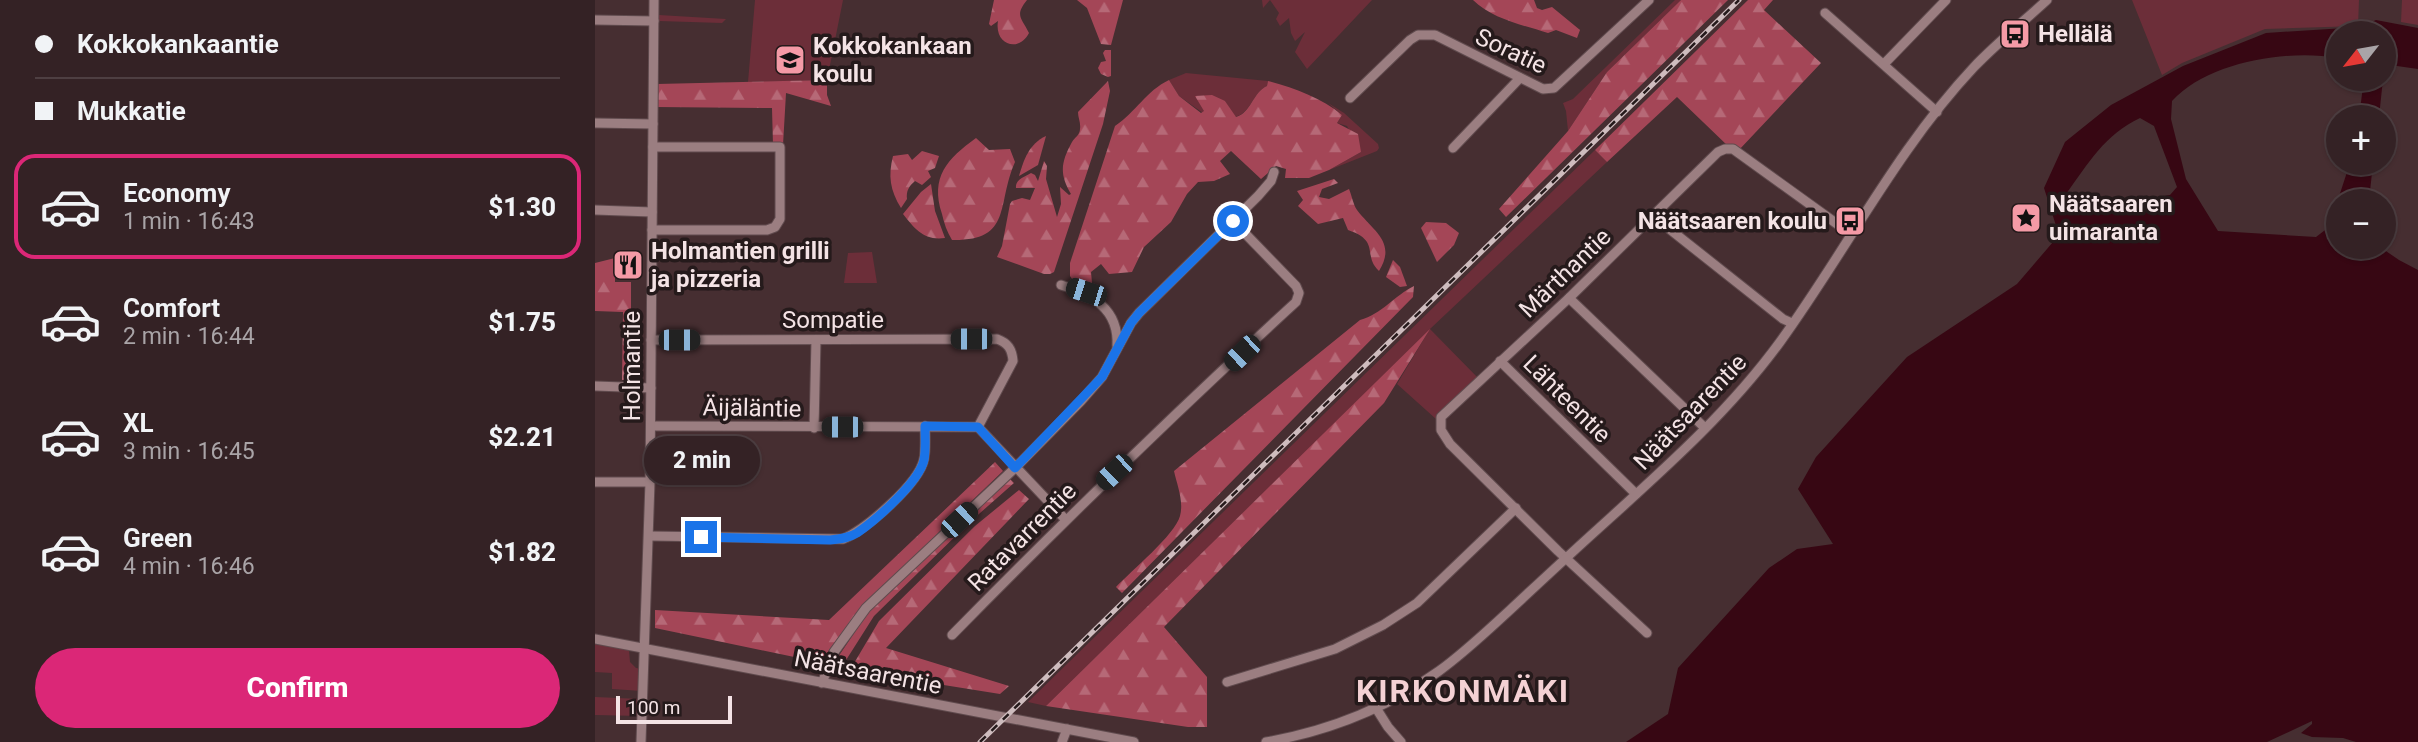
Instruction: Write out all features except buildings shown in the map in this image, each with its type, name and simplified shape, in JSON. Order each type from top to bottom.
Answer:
[{"type":"street","name":"Holmantie","points":[[641,742],[651,426],[654,0]]},
{"type":"street","name":"Soratie","points":[[1350,99],[1410,40],[1426,34],[1435,35],[1543,89],[1554,88],[1649,0]]},
{"type":"street","points":[[1884,64],[1946,0]]},
{"type":"street","name":"Näätsaarentie","points":[[1266,742],[1322,730],[1376,708],[1440,671],[1474,644],[1636,494],[1705,428],[1755,375],[1937,112],[1973,67],[2047,0]]},
{"type":"street","points":[[1825,13],[1937,112]]},
{"type":"street","points":[[595,20],[654,22]]},
{"type":"street","points":[[1453,148],[1520,78]]},
{"type":"street","points":[[595,123],[653,124]]},
{"type":"street","points":[[652,230],[767,230],[775,227],[780,219],[779,146],[653,147]]},
{"type":"street","name":"Märthantie","points":[[1516,508],[1450,444],[1441,430],[1441,417],[1569,298],[1718,152],[1733,149],[1851,234]]},
{"type":"street","points":[[822,683],[834,652],[866,608],[1015,468],[1094,386],[1139,313],[1258,197],[1271,181],[1274,172]]},
{"type":"street","points":[[595,210],[652,212]]},
{"type":"street","points":[[1653,216],[1783,319],[1792,323]]},
{"type":"street","name":"Ratavarrentie","points":[[952,635],[1065,519],[1296,302],[1299,293],[1296,286],[1233,221]]},
{"type":"street","points":[[1061,285],[1086,292],[1105,306],[1113,317],[1117,348]]},
{"type":"street","points":[[1569,298],[1705,428]]},
{"type":"street","name":"Sompatie","points":[[651,340],[997,339],[1012,350],[1012,365],[978,427]]},
{"type":"street","points":[[814,428],[816,340]]},
{"type":"street","name":"Lähteentie","points":[[1500,360],[1636,494]]},
{"type":"street","points":[[595,386],[651,388]]},
{"type":"street","name":"Äijäläntie","points":[[651,426],[978,427]]},
{"type":"street","points":[[649,536],[843,539],[856,533],[909,486],[924,460],[925,426]]},
{"type":"street","points":[[978,427],[1065,519]]},
{"type":"street","points":[[595,482],[650,482]]},
{"type":"street","points":[[1227,682],[1335,649],[1383,625],[1426,595],[1516,508],[1647,633]]},
{"type":"street","name":"Näätsaarentie","points":[[595,639],[1134,742]]},
{"type":"street","points":[[1376,708],[1401,742]]},
{"type":"street","points":[[1062,742],[1067,729]]},
{"type":"shaded area","name":"Kokkokankaan koulu","points":[[755,0],[843,0],[827,80],[748,82]]},
{"type":"shaded area","points":[[1262,0],[1270,0],[1263,8]]},
{"type":"shaded area","points":[[1270,0],[1372,0],[1307,69],[1295,52],[1305,32],[1295,41],[1289,18],[1280,26],[1276,19],[1279,13]]},
{"type":"shaded area","points":[[1675,0],[1681,0],[1607,72],[1568,131],[1563,103],[1573,99]]},
{"type":"shaded area","points":[[2132,0],[2359,0],[2358,21],[2326,21],[2326,27],[2265,29],[2182,63],[2162,75]]},
{"type":"shaded area","points":[[2402,0],[2418,0],[2418,25],[2401,22]]},
{"type":"shaded area","points":[[659,15],[726,19],[722,23],[659,21]]},
{"type":"shaded area","points":[[2396,24],[2418,28],[2418,69],[2396,66]]},
{"type":"shaded area","points":[[2326,29],[2326,57],[2273,57],[2227,68],[2187,88],[2172,101],[2171,119],[2186,179],[2218,231],[2316,237],[2326,229],[2326,259],[2396,258],[2418,270],[2418,742],[2356,742],[2343,738],[2312,737],[2301,733],[2312,721],[2267,742],[1626,742],[1668,714],[1678,668],[1769,568],[1797,549],[1833,544],[1798,489],[1816,457],[1907,357],[2017,284],[2059,235],[2044,188],[2065,142],[2111,105],[2183,66],[2266,33]],"holes":[[[2140,118],[2154,126],[2177,187],[2170,195],[2113,204],[2102,210],[2076,215],[2066,194],[2107,141]]]},
{"type":"shaded area","points":[[1186,73],[1268,81],[1267,86],[1258,93],[1245,111],[1235,117],[1225,101],[1203,113],[1179,96],[1169,80]]},
{"type":"shaded area","points":[[2362,91],[2382,91],[2380,105],[2361,105]]},
{"type":"shaded area","points":[[1328,103],[1344,113],[1378,144],[1377,151],[1329,170],[1361,152],[1347,126],[1337,123],[1342,115]]},
{"type":"shaded area","points":[[1595,150],[1607,162],[1430,329],[1479,379],[1436,419],[1397,384],[1428,332],[1046,706],[1028,702]]},
{"type":"shaded area","points":[[2346,175],[2372,175],[2370,189],[2341,189]]},
{"type":"shaded area","points":[[872,252],[877,283],[844,283],[848,253]]},
{"type":"shaded area","points":[[595,644],[629,650],[630,662],[636,668],[642,669],[642,691],[612,689],[612,673],[595,672]]},
{"type":"shaded area","points":[[595,697],[641,699],[640,716],[595,715]]},
{"type":"green space","points":[[994,0],[1027,0],[1020,14],[1029,33],[1025,39],[1019,43],[1008,44],[1000,36],[998,21],[991,26],[989,24]]},
{"type":"green space","points":[[1077,0],[1123,0],[1111,45],[1101,44],[1087,8]]},
{"type":"green space","points":[[1473,0],[1534,0],[1537,8],[1542,10],[1552,7],[1580,30],[1577,38],[1556,30],[1548,33],[1498,17]]},
{"type":"green space","points":[[1681,0],[1728,0],[1506,217],[1499,209],[1568,131],[1607,72]]},
{"type":"green space","points":[[1748,0],[1773,0],[1764,10],[1821,63],[1738,151],[1729,147],[1677,97],[1607,162],[1595,150]]},
{"type":"green space","points":[[1105,50],[1111,50],[1111,76],[1108,77],[1101,74],[1098,68],[1101,62],[1106,61],[1103,53]]},
{"type":"green space","points":[[827,80],[827,95],[831,106],[786,93],[783,145],[773,145],[772,108],[656,107],[657,84]]},
{"type":"green space","points":[[1169,80],[1179,96],[1201,113],[1204,111],[1195,96],[1212,95],[1225,101],[1236,117],[1245,111],[1258,93],[1267,86],[1268,81],[1298,90],[1342,115],[1337,123],[1358,134],[1361,152],[1309,178],[1285,178],[1286,169],[1276,166],[1261,179],[1231,151],[1220,161],[1230,174],[1214,181],[1198,182],[1187,194],[1171,222],[1144,247],[1132,272],[1109,274],[1101,264],[1091,272],[1092,283],[1077,286],[1070,276],[1070,263],[1115,126],[1154,90]]},
{"type":"green space","points":[[1108,81],[1110,91],[1103,124],[1054,272],[1044,274],[997,257],[1002,246],[1010,204],[1022,198],[1030,200],[1035,188],[1016,188],[1017,182],[1031,173],[1038,181],[1044,161],[1047,166],[1046,179],[1057,217],[1061,204],[1060,187],[1071,194],[1063,168],[1068,149],[1080,131],[1078,112]]},
{"type":"green space","points":[[1046,136],[1038,165],[1019,176],[1031,148]]},
{"type":"green space","points":[[976,138],[989,150],[1010,149],[1015,162],[1003,206],[994,227],[971,239],[952,240],[939,201],[940,179],[949,162]]},
{"type":"green space","points":[[922,151],[939,156],[935,168],[928,171],[931,177],[922,185],[915,181],[911,185],[901,208],[891,183],[893,156],[908,154],[912,160]]},
{"type":"green space","points":[[1334,179],[1338,183],[1322,189],[1319,197],[1329,199],[1349,189],[1357,210],[1384,244],[1384,261],[1379,271],[1374,265],[1368,244],[1358,234],[1348,230],[1343,218],[1318,224],[1298,206],[1303,200],[1297,191]]},
{"type":"green space","points":[[931,184],[935,211],[945,238],[926,236],[903,214]]},
{"type":"green space","points":[[1426,222],[1446,223],[1459,233],[1454,245],[1437,262],[1421,228]]},
{"type":"green space","points":[[615,258],[615,282],[631,282],[631,380],[622,380],[623,312],[595,311],[595,263]]},
{"type":"green space","points":[[1393,260],[1400,267],[1407,286],[1400,287],[1386,277]]},
{"type":"green space","points":[[1414,286],[1413,297],[1122,593],[1116,587],[1162,543],[1180,516],[1181,499],[1174,471],[1360,320],[1375,314]]},
{"type":"green space","points":[[1430,329],[1384,403],[1164,627],[1207,677],[1207,727],[1188,727],[1046,706]]},
{"type":"green space","points":[[995,462],[1003,471],[863,605],[829,650],[823,663],[655,628],[655,610],[829,620]]},
{"type":"green space","points":[[1008,477],[1014,483],[874,616],[841,668],[832,666],[869,611]]},
{"type":"green space","points":[[1019,490],[1029,499],[886,648],[1009,686],[1000,694],[850,670],[879,621],[975,526]]},
{"type":"railway","points":[[980,742],[1739,0]]},
{"type":"place","name":"Hellälä","points":[[2015,34]]},
{"type":"place","name":"Kokkokankaan koulu","points":[[790,60]]},
{"type":"place","name":"Näätsaaren uimaranta","points":[[2026,218]]},
{"type":"place","name":"Näätsaaren koulu","points":[[1850,221]]},
{"type":"place","name":"Holmantien grilli ja pizzeria","points":[[628,265]]},
{"type":"district","name":"KIRKONMÄKI","points":[[1463,691]]},
{"type":"route","points":[[701,537],[830,540],[843,539],[856,533],[909,486],[918,474],[924,460],[925,426],[978,427],[1015,468],[1102,377],[1139,313],[1233,221]]}]
